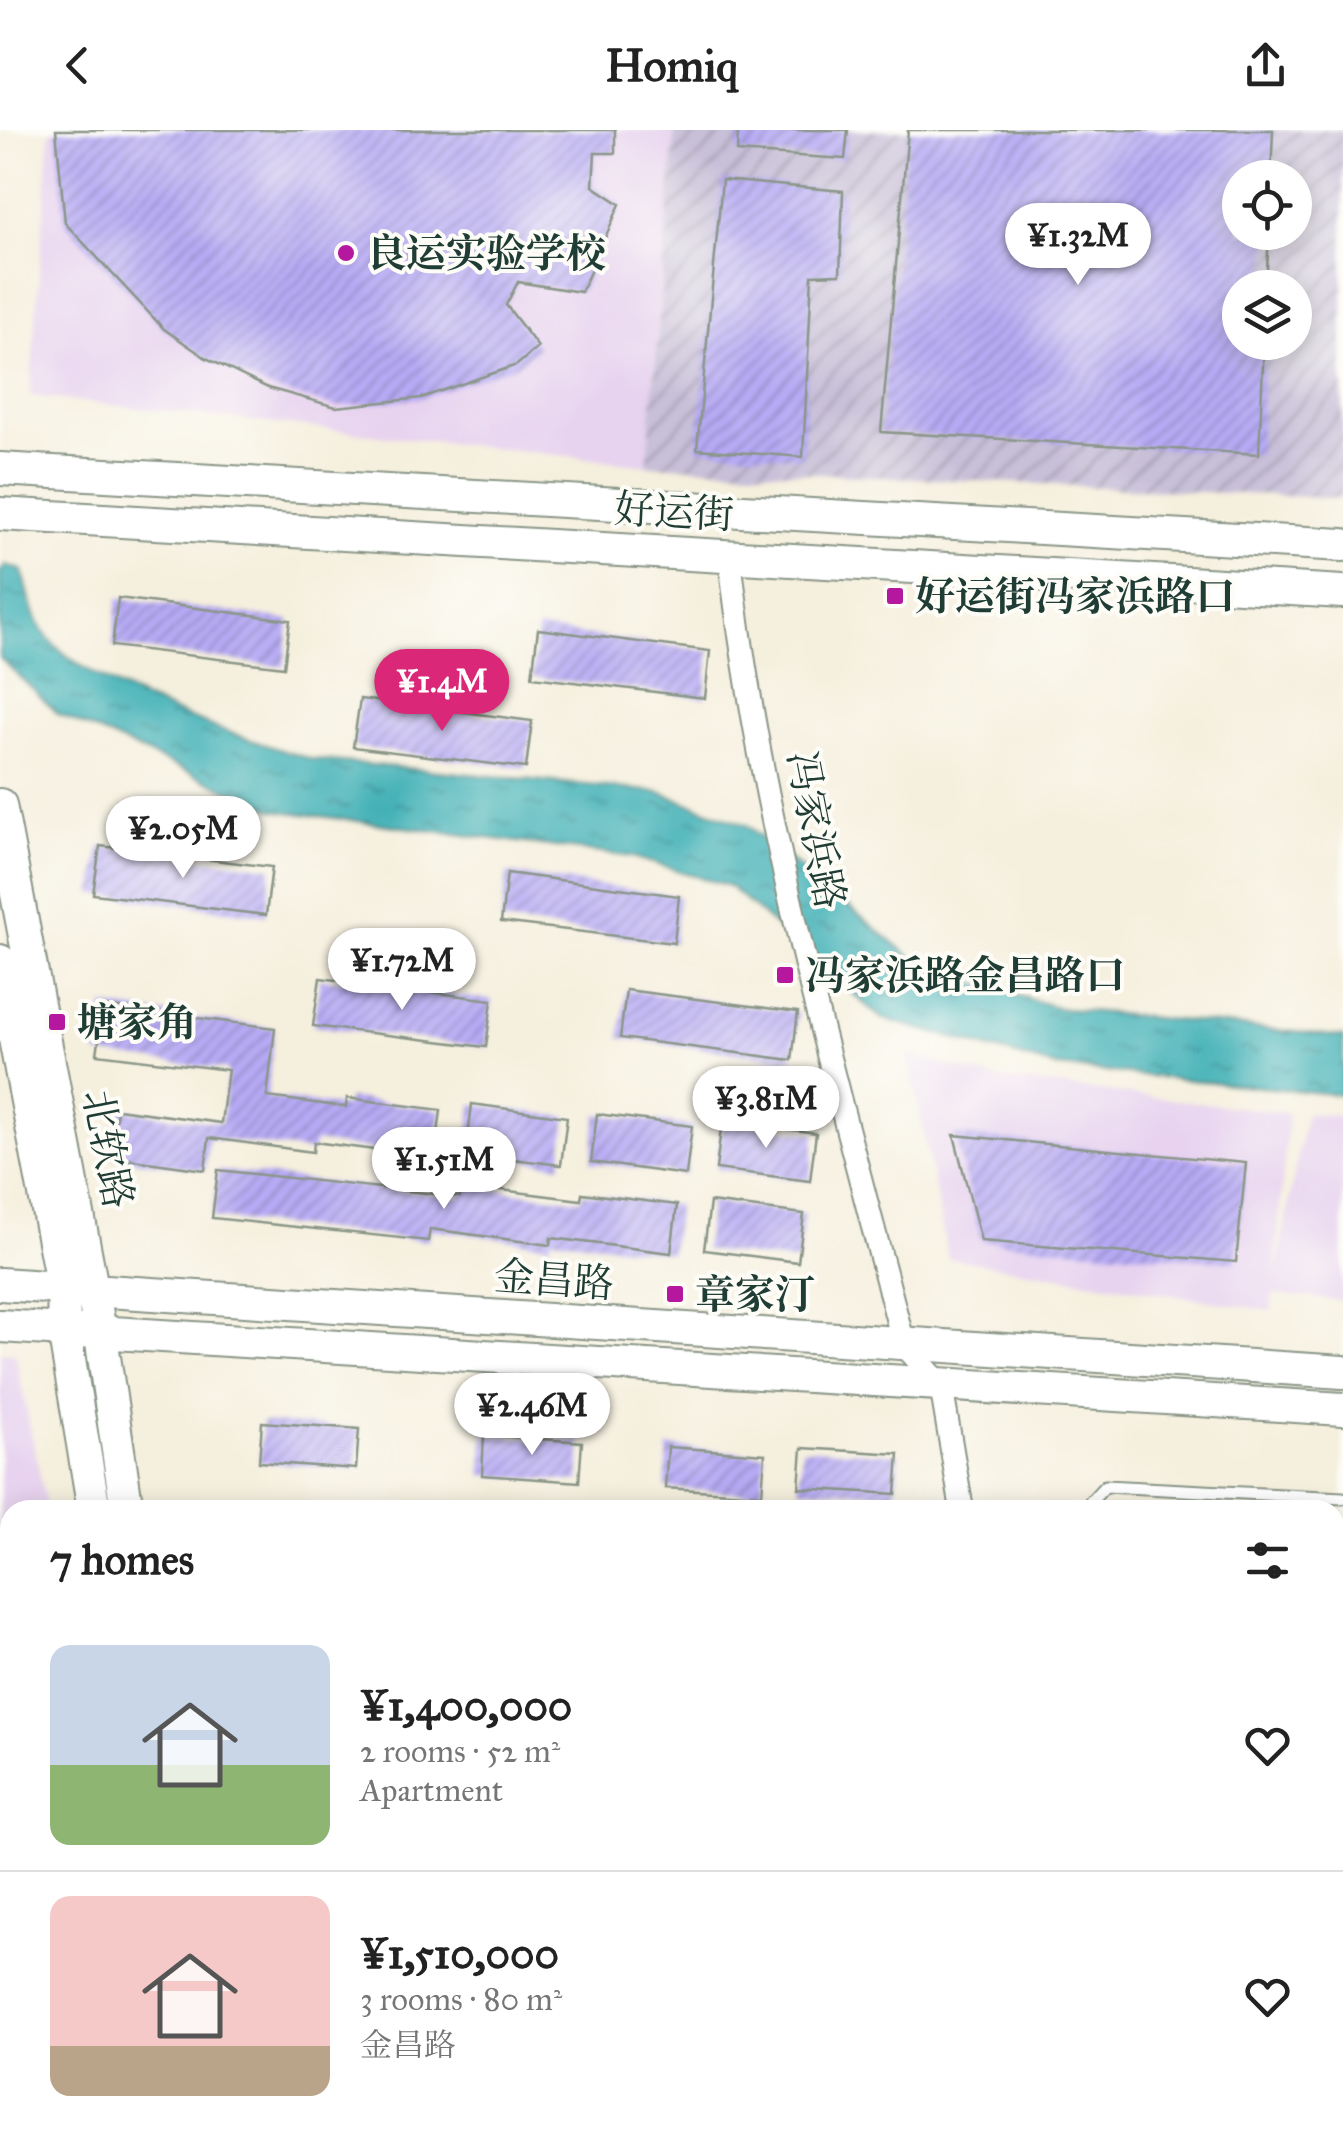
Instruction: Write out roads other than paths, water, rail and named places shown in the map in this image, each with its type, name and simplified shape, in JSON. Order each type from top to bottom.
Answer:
[{"type":"street","name":"好运街","points":[[0,469],[1343,545]]},
{"type":"street","name":"好运街","points":[[0,514],[1343,592]]},
{"type":"street","name":"冯家浜路","points":[[730,558],[777,836],[804,954],[904,1345],[941,1385]]},
{"type":"street","name":"北软路","points":[[0,805],[77,1290],[64,1330],[92,1500]]},
{"type":"street","name":"北软路","points":[[0,961],[77,1290],[100,1330],[126,1500]]},
{"type":"street","name":"金昌路","points":[[0,1284],[1343,1372]]},
{"type":"street","name":"金昌路","points":[[0,1326],[1343,1410]]},
{"type":"street","points":[[941,1385],[960,1500]]},
{"type":"lane","points":[[1092,1500],[1105,1486],[1343,1498]]},
{"type":"water","points":[[6,565],[22,570],[41,628],[66,654],[94,674],[169,709],[311,759],[659,792],[747,825],[924,967],[1059,1008],[1343,1037],[1343,1095],[1056,1067],[881,1018],[729,886],[633,857],[273,810],[58,714],[0,658],[0,572]]},
{"type":"place","name":"良运实验学校","points":[[346,253]]},
{"type":"place","name":"好运街冯家浜路口","points":[[895,596]]},
{"type":"place","name":"冯家浜路金昌路口","points":[[785,975]]},
{"type":"place","name":"塘家角","points":[[57,1022]]},
{"type":"place","name":"章家汀","points":[[675,1294]]}]
